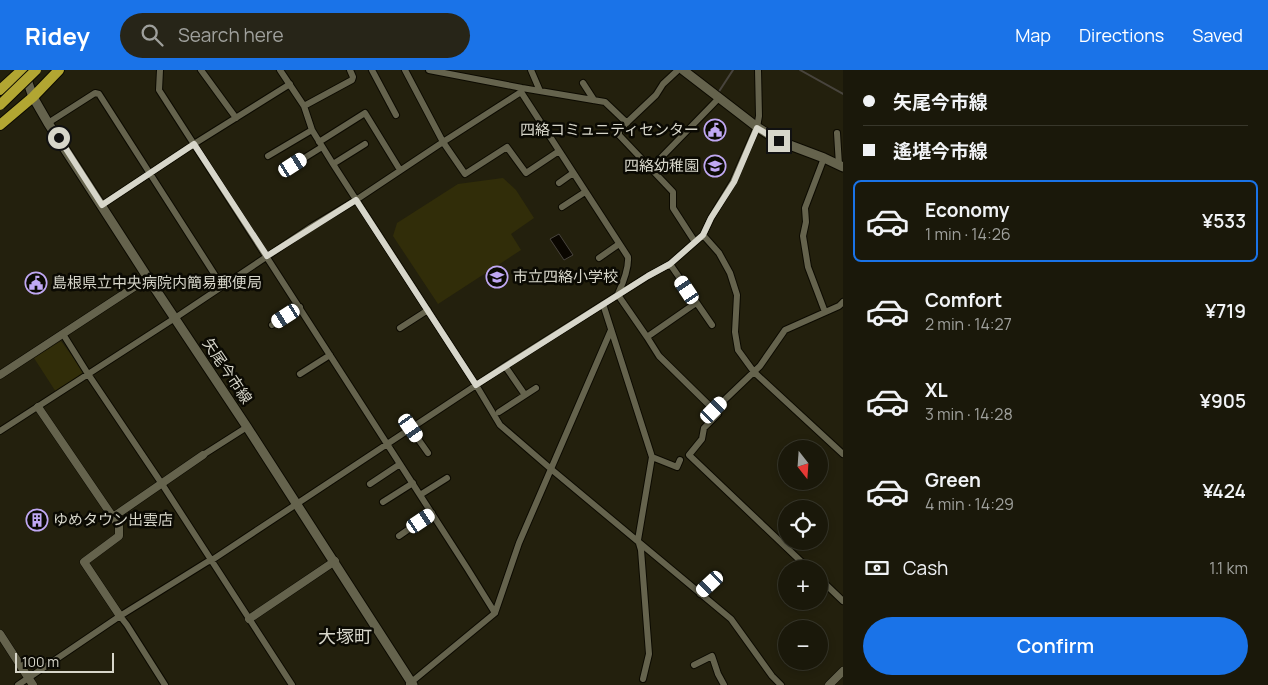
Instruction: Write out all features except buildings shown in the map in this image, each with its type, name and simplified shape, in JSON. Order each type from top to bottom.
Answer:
[{"type":"highway","points":[[0,105],[36,70]]},
{"type":"highway","points":[[0,125],[33,97],[59,70]]},
{"type":"highway","points":[[0,90],[18,71]]},
{"type":"main road","points":[[683,70],[757,128],[779,141],[841,166]]},
{"type":"main road","name":"矢尾今市線","points":[[18,71],[48,123],[334,561],[411,684]]},
{"type":"street","points":[[160,70],[159,90],[495,613]]},
{"type":"street","points":[[201,70],[236,118]]},
{"type":"street","points":[[280,70],[304,106],[312,130],[332,164],[428,310],[500,425],[731,619],[772,676],[781,685]]},
{"type":"street","points":[[304,106],[352,80],[353,76],[350,70]]},
{"type":"street","points":[[372,70],[396,115]]},
{"type":"street","points":[[405,70],[443,142],[465,174],[506,147],[526,174],[559,152]]},
{"type":"street","points":[[429,70],[522,90],[605,102],[627,123]]},
{"type":"street","points":[[531,70],[540,92]]},
{"type":"street","points":[[678,70],[619,130],[619,135],[673,192],[673,208],[695,242]]},
{"type":"street","points":[[18,685],[120,616],[212,560],[476,385],[603,304],[670,264],[703,235],[711,218],[734,182],[757,128],[759,116],[758,70]]},
{"type":"street","points":[[583,83],[594,100]]},
{"type":"street","points":[[102,205],[194,144],[290,84]]},
{"type":"street","points":[[0,431],[522,90]]},
{"type":"street","points":[[522,90],[559,152],[628,257],[623,282],[618,295]]},
{"type":"street","points":[[48,123],[95,93],[99,94],[222,286]]},
{"type":"street","points":[[651,168],[719,98]]},
{"type":"street","points":[[293,165],[365,113],[400,170]]},
{"type":"street","points":[[268,156],[312,130]]},
{"type":"street","points":[[837,133],[841,166]]},
{"type":"street","points":[[332,164],[365,144]]},
{"type":"street","points":[[824,158],[805,208],[806,222],[803,236],[808,267],[824,312]]},
{"type":"street","points":[[559,183],[574,173]]},
{"type":"street","points":[[562,207],[585,192]]},
{"type":"street","points":[[703,235],[719,254],[730,273],[737,295],[735,332],[738,350],[754,372],[843,454]]},
{"type":"street","points":[[598,258],[619,244]]},
{"type":"street","points":[[670,264],[712,325]]},
{"type":"street","points":[[0,375],[148,278]]},
{"type":"street","points":[[618,295],[659,356],[718,414],[704,428],[702,439],[689,455],[800,560]]},
{"type":"street","points":[[714,410],[760,366],[786,330],[839,306],[843,302]]},
{"type":"street","points":[[647,337],[696,303]]},
{"type":"street","points":[[603,304],[652,457],[638,540],[641,550],[649,654],[643,679]]},
{"type":"street","points":[[272,325],[300,307]]},
{"type":"street","points":[[400,328],[428,310]]},
{"type":"street","points":[[411,684],[495,613],[519,543],[612,330]]},
{"type":"street","points":[[63,334],[292,685]]},
{"type":"street","points":[[300,374],[330,355]]},
{"type":"street","points":[[506,366],[525,395]]},
{"type":"street","points":[[499,412],[536,388]]},
{"type":"street","points":[[38,407],[119,526],[119,536],[84,562],[166,685]]},
{"type":"street","points":[[113,517],[247,427]]},
{"type":"street","points":[[411,428],[428,453]]},
{"type":"street","points":[[652,457],[677,466],[680,460]]},
{"type":"street","points":[[370,484],[400,464]]},
{"type":"street","points":[[420,495],[447,478]]},
{"type":"street","points":[[383,502],[413,483]]},
{"type":"street","points":[[399,536],[432,513]]},
{"type":"street","points":[[249,619],[334,561]]},
{"type":"street","points":[[700,594],[719,575]]},
{"type":"street","points":[[828,587],[843,601]]},
{"type":"street","points":[[0,634],[33,685]]},
{"type":"street","points":[[694,665],[712,656],[724,685]]},
{"type":"street","points":[[830,685],[843,671]]},
{"type":"shaded area","points":[[503,178],[516,190],[534,218],[511,234],[521,250],[438,304],[393,236],[397,223],[458,184]]},
{"type":"shaded area","points":[[559,234],[573,255],[564,260],[550,239]]},
{"type":"shaded area","points":[[61,341],[84,372],[56,392],[34,358]]},
{"type":"waterway","points":[[717,92],[733,70]]},
{"type":"waterway","points":[[800,70],[843,94]]},
{"type":"place","name":"四絡コミュニティセンター","points":[[715,130]]},
{"type":"place","name":"四絡幼稚園","points":[[715,166]]},
{"type":"place","name":"市立四絡小学校","points":[[497,277]]},
{"type":"place","name":"島根県立中央病院内簡易郵便局","points":[[36,283]]},
{"type":"place","name":"ゆめタウン出雲店","points":[[37,520]]},
{"type":"district","name":"大塚町","points":[[345,637]]},
{"type":"route","points":[[59,138],[102,205],[194,144],[267,256],[356,200],[476,385],[526,352],[670,264],[703,235],[711,218],[734,182],[757,128],[779,141]]}]
